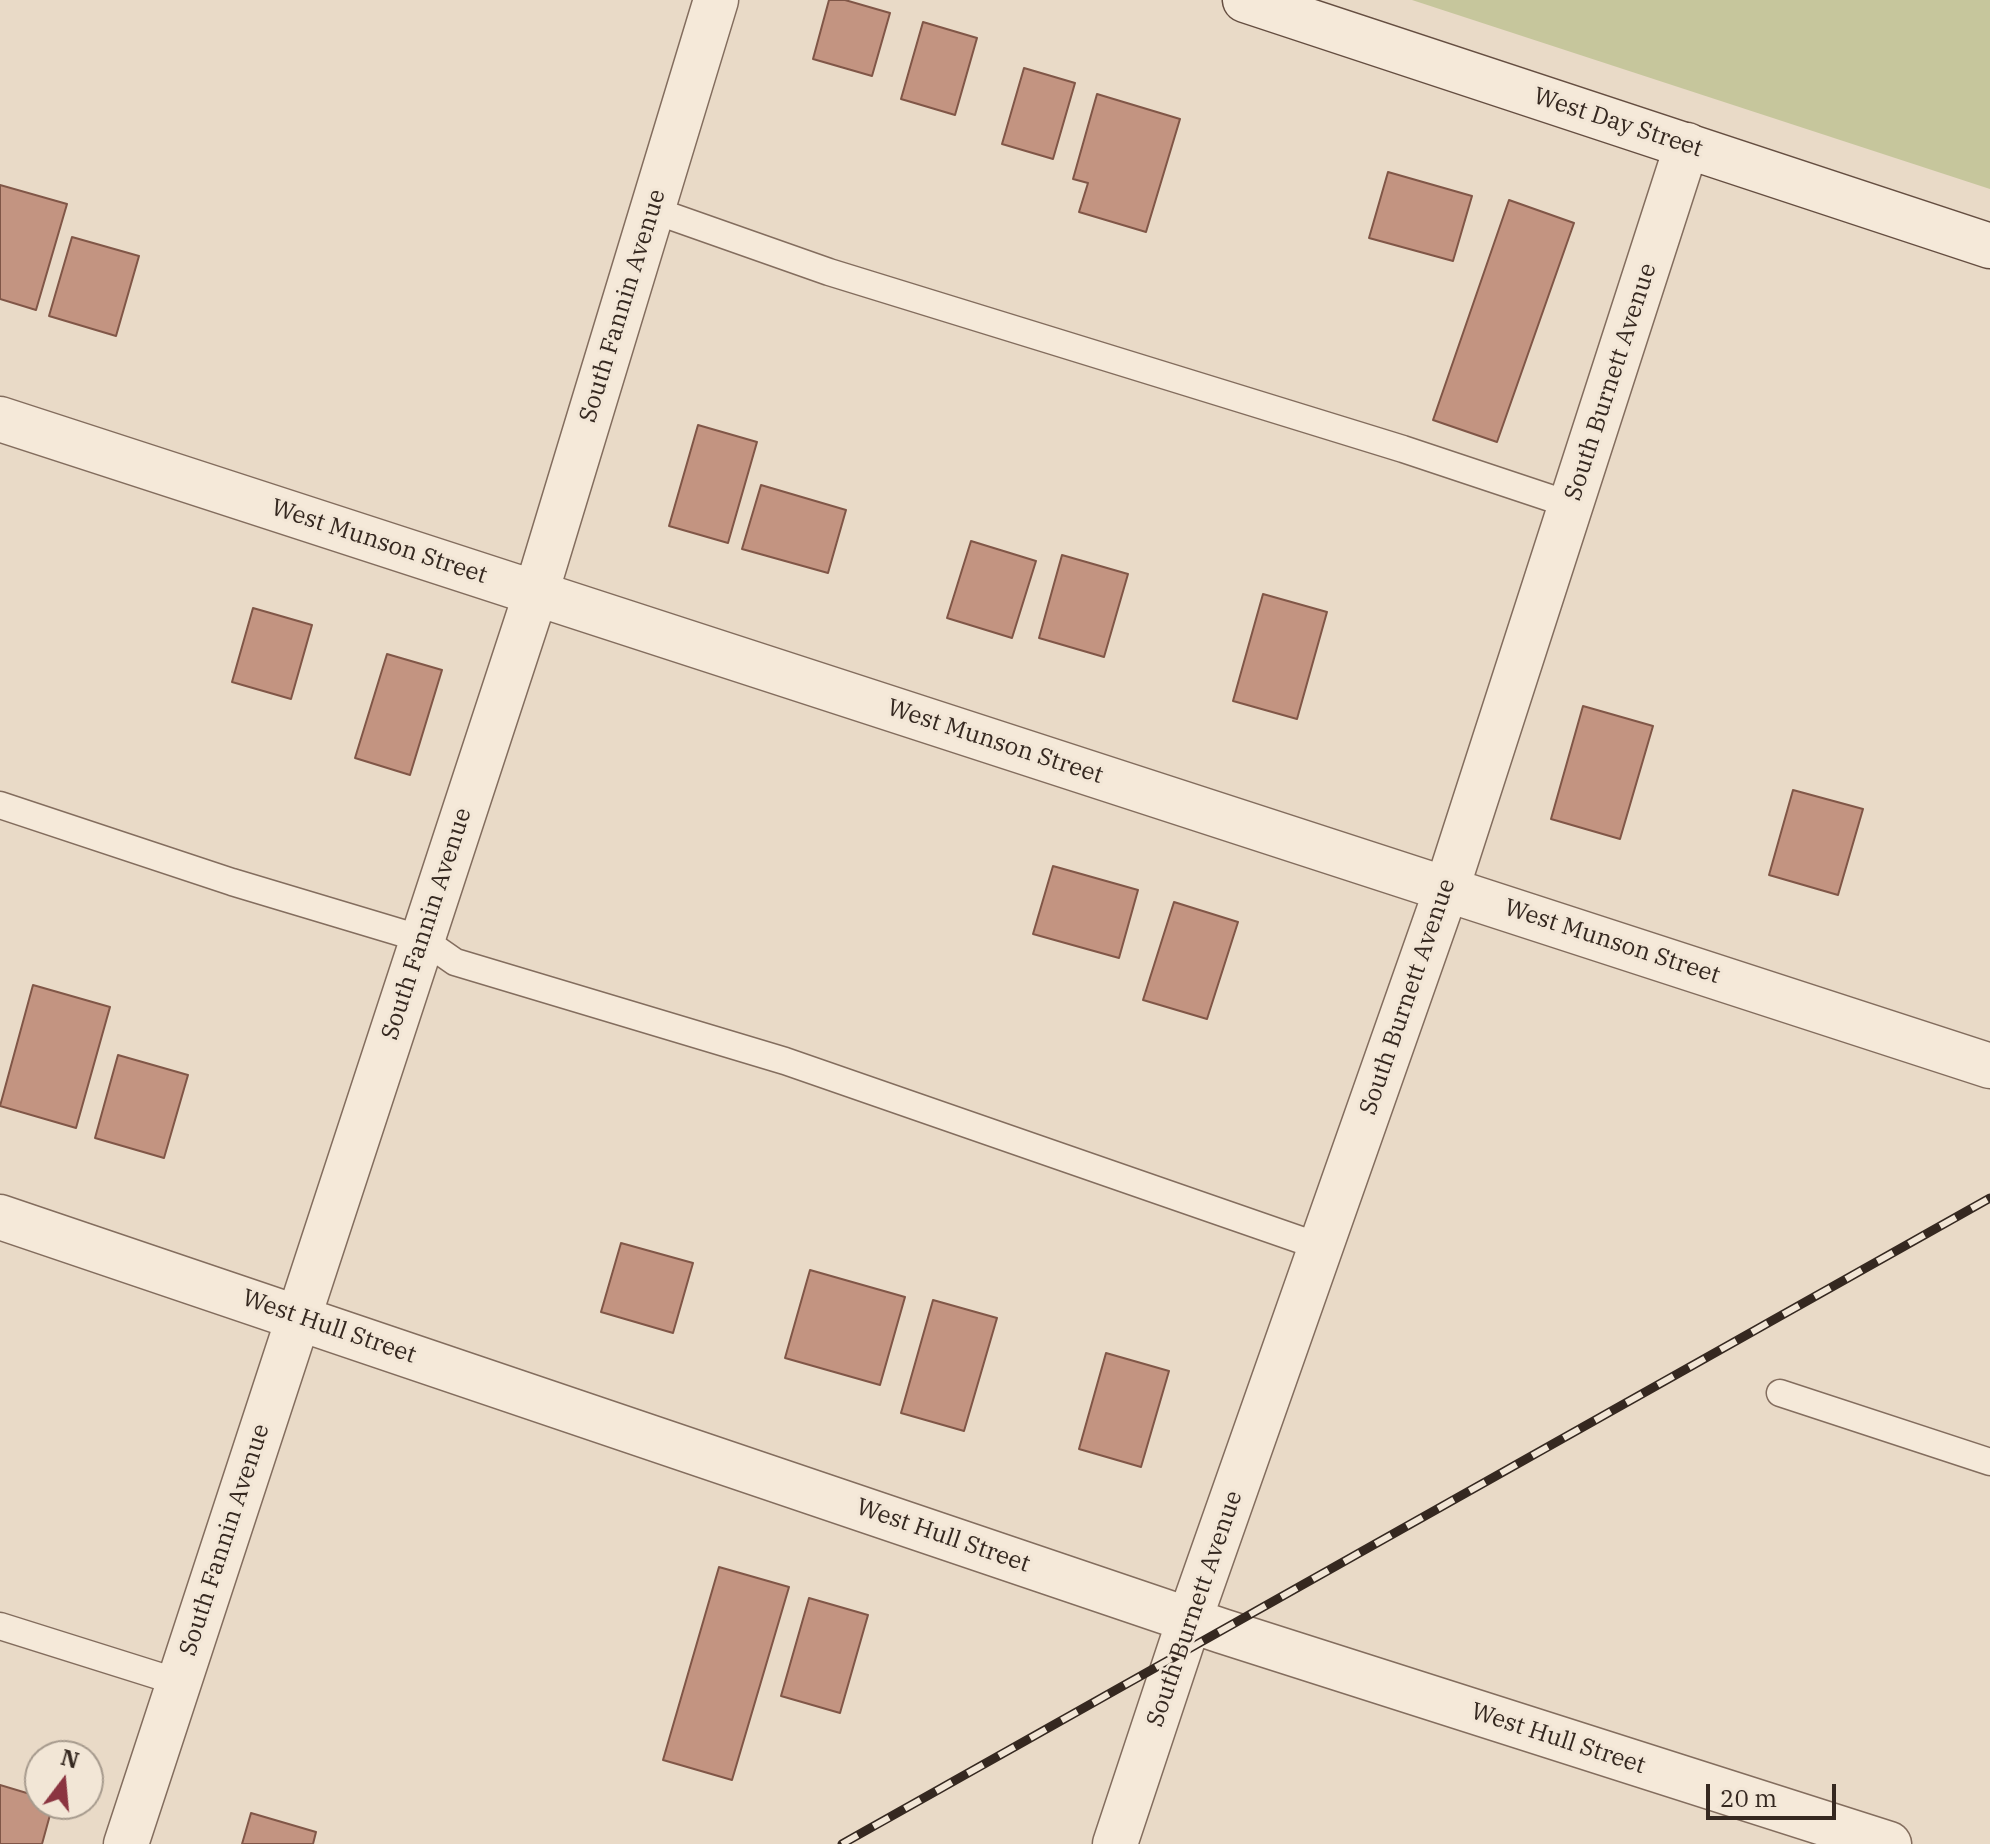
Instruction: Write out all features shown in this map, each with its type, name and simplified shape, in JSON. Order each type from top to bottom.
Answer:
[{"type":"street","name":"South Fannin Avenue","points":[[126,1844],[536,593],[716,0]]},
{"type":"street","name":"West Day Street","points":[[1245,0],[1990,246]]},
{"type":"street","name":"South Burnett Avenue","points":[[1115,1844],[1189,1621],[1447,888],[1687,145]]},
{"type":"street","name":"West Munson Street","points":[[0,419],[1990,1066]]},
{"type":"street","name":"West Hull Street","points":[[0,1217],[1189,1621],[1889,1844]]},
{"type":"lane","points":[[653,210],[829,272],[1388,444],[1571,505]]},
{"type":"lane","points":[[0,805],[232,882],[422,939],[455,962],[785,1061],[1321,1247]]},
{"type":"lane","points":[[1780,1393],[1990,1462]]},
{"type":"lane","points":[[0,1626],[178,1682]]},
{"type":"green space","points":[[1412,0],[1990,0],[1990,189]]},
{"type":"building","points":[[829,0],[845,0],[890,13],[872,76],[813,59]]},
{"type":"building","points":[[923,22],[977,38],[955,115],[901,99]]},
{"type":"building","points":[[1024,68],[1075,83],[1053,159],[1002,144]]},
{"type":"building","points":[[1097,94],[1180,119],[1146,232],[1079,212],[1088,183],[1073,179]]},
{"type":"building","points":[[1388,172],[1472,196],[1453,261],[1369,238]]},
{"type":"building","points":[[0,185],[67,204],[36,310],[0,299]]},
{"type":"building","points":[[1509,200],[1574,223],[1497,442],[1433,420]]},
{"type":"building","points":[[72,237],[139,256],[116,336],[49,316]]},
{"type":"building","points":[[698,425],[757,442],[728,543],[669,526]]},
{"type":"building","points":[[761,485],[846,510],[828,573],[742,549]]},
{"type":"building","points":[[971,541],[1036,561],[1012,638],[947,618]]},
{"type":"building","points":[[1062,555],[1128,574],[1104,657],[1039,638]]},
{"type":"building","points":[[1263,594],[1327,612],[1297,719],[1233,701]]},
{"type":"building","points":[[253,608],[312,625],[291,699],[232,682]]},
{"type":"building","points":[[387,654],[442,670],[410,775],[355,758]]},
{"type":"building","points":[[1583,706],[1653,726],[1620,839],[1551,819]]},
{"type":"building","points":[[1793,790],[1863,809],[1838,895],[1769,875]]},
{"type":"building","points":[[1053,866],[1138,890],[1119,958],[1033,934]]},
{"type":"building","points":[[1174,902],[1238,922],[1207,1019],[1143,1000]]},
{"type":"building","points":[[33,985],[110,1007],[76,1128],[0,1106]]},
{"type":"building","points":[[118,1055],[188,1075],[164,1158],[95,1138]]},
{"type":"building","points":[[621,1243],[693,1263],[673,1333],[601,1312]]},
{"type":"building","points":[[810,1270],[905,1297],[880,1385],[785,1358]]},
{"type":"building","points":[[933,1300],[997,1318],[964,1431],[901,1413]]},
{"type":"building","points":[[1106,1353],[1169,1371],[1141,1467],[1079,1449]]},
{"type":"building","points":[[719,1567],[789,1587],[732,1780],[663,1760]]},
{"type":"building","points":[[809,1598],[868,1615],[840,1713],[781,1696]]},
{"type":"building","points":[[0,1785],[24,1792],[24,1820],[49,1820],[42,1844],[0,1844]]},
{"type":"building","points":[[251,1813],[316,1832],[313,1844],[242,1844]]},
{"type":"railway","points":[[842,1844],[1990,1198]]}]
